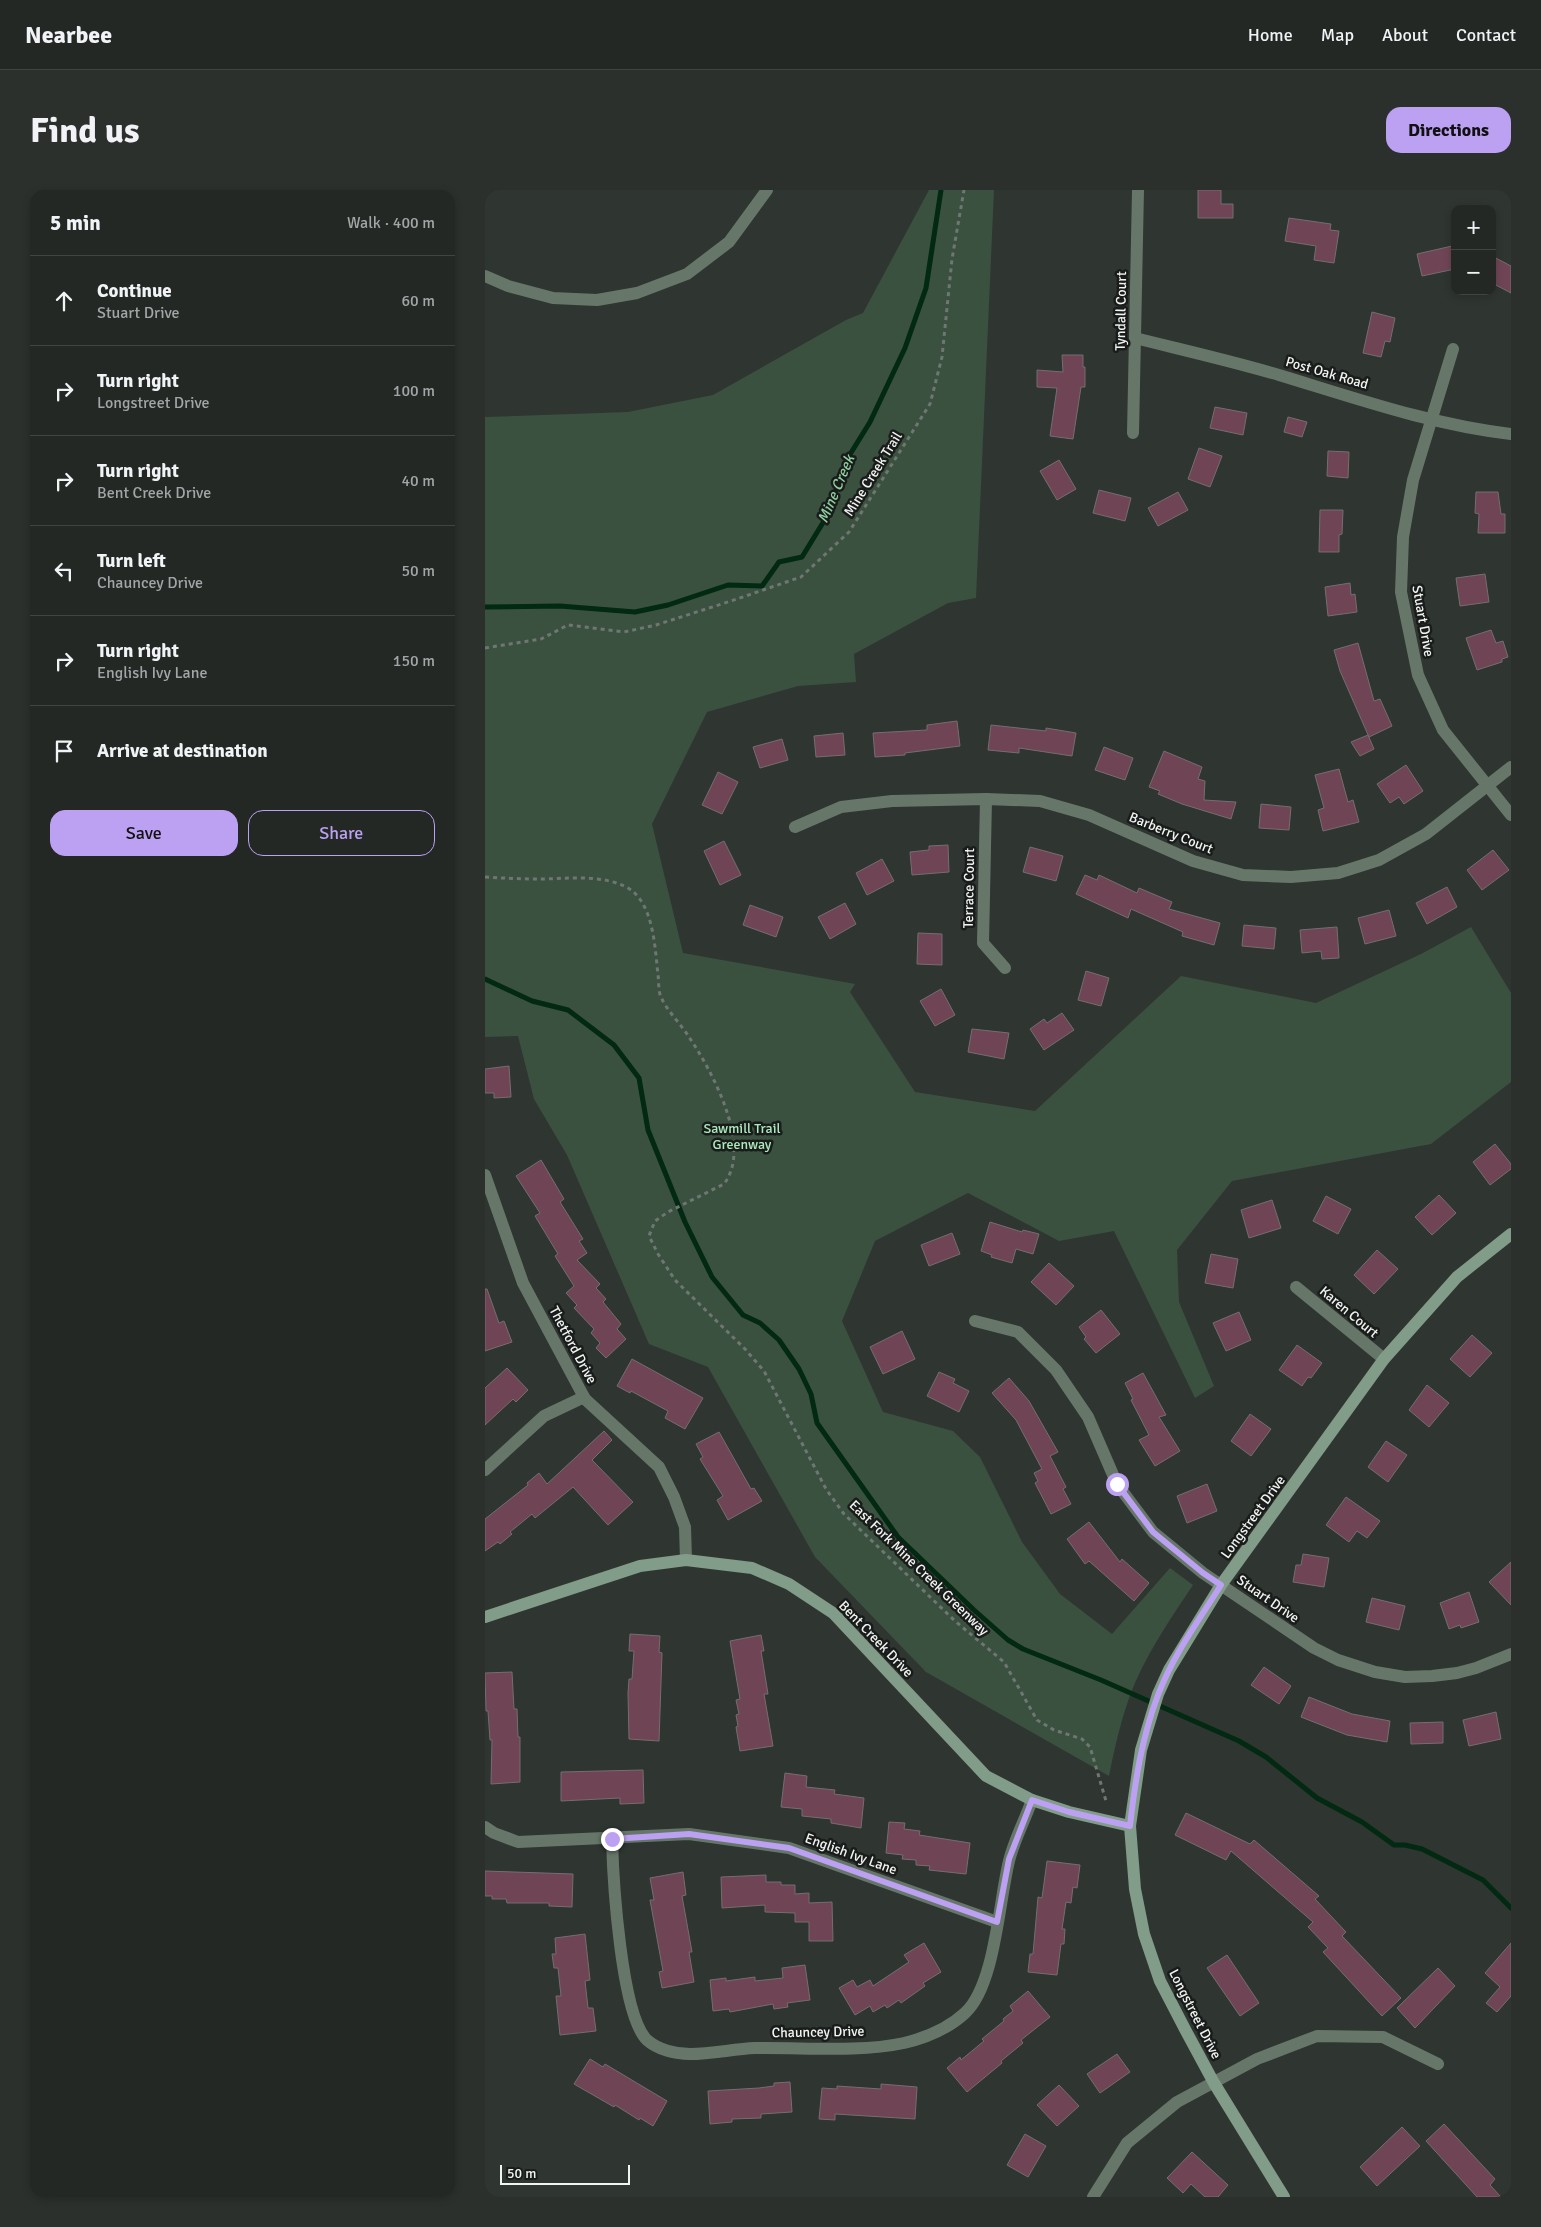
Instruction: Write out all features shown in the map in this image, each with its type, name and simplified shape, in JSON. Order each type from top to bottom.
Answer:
[{"type":"street","points":[[485,276],[507,286],[553,298],[597,300],[637,294],[687,274],[729,242],[767,190]]},
{"type":"street","name":"Tyndall Court","points":[[1133,433],[1138,190]]},
{"type":"street","name":"Post Oak Road","points":[[1135,338],[1278,375],[1432,420],[1478,430],[1511,434]]},
{"type":"street","name":"Stuart Drive","points":[[1453,349],[1413,480],[1403,537],[1401,592],[1418,675],[1443,730],[1486,787],[1511,815]]},
{"type":"street","name":"Barberry Court","points":[[795,827],[841,807],[892,801],[986,799],[1040,802],[1089,814],[1193,861],[1243,875],[1291,877],[1338,873],[1379,860],[1426,834],[1511,766]]},
{"type":"street","name":"Terrace Court","points":[[986,799],[983,943],[1005,968]]},
{"type":"street","name":"Thetford Drive","points":[[485,1175],[523,1284],[584,1397],[659,1467],[674,1497],[685,1527],[686,1560]]},
{"type":"street","name":"Longstreet Drive","points":[[1284,2197],[1214,2082],[1160,1981],[1144,1934],[1135,1889],[1130,1826],[1141,1750],[1158,1694],[1182,1647],[1221,1585],[1384,1360],[1457,1277],[1511,1234]]},
{"type":"street","name":"Karen Court","points":[[1296,1287],[1384,1360]]},
{"type":"street","name":"Stuart Drive","points":[[975,1321],[1019,1332],[1055,1370],[1088,1417],[1117,1484],[1153,1532],[1203,1573],[1314,1648],[1338,1660],[1375,1672],[1405,1677],[1432,1676],[1476,1668],[1511,1654]]},
{"type":"street","points":[[485,1470],[544,1416],[584,1397]]},
{"type":"street","name":"Bent Creek Drive","points":[[485,1617],[640,1566],[686,1560],[752,1568],[789,1584],[833,1613],[986,1776],[1032,1800],[1078,1814],[1130,1826]]},
{"type":"street","name":"Chauncey Drive","points":[[612,1839],[613,1875],[623,1967],[636,2023],[648,2040],[666,2051],[689,2054],[753,2048],[877,2047],[904,2043],[927,2035],[951,2024],[967,2012],[978,1994],[990,1967],[1009,1859],[1032,1800]]},
{"type":"street","name":"English Ivy Lane","points":[[485,1827],[494,1833],[518,1842],[689,1834],[789,1848],[997,1922]]},
{"type":"street","points":[[1093,2197],[1127,2143],[1177,2102],[1257,2060],[1317,2036],[1383,2037],[1438,2064]]},
{"type":"path","name":"Mine Creek Trail","points":[[485,648],[541,638],[568,625],[624,632],[731,601],[801,577],[849,532],[930,404],[943,357],[952,259],[964,190]]},
{"type":"path","name":"East Fork Mine Creek Greenway","points":[[485,877],[589,878],[629,889],[639,897],[652,929],[660,996],[690,1038],[719,1088],[733,1143],[733,1165],[729,1178],[724,1184],[668,1212],[655,1221],[650,1229],[649,1236],[658,1254],[675,1280],[745,1349],[764,1371],[826,1489],[844,1514],[955,1621],[1004,1662],[1037,1720],[1054,1730],[1082,1739],[1090,1748],[1106,1801]]},
{"type":"green space","name":"Sawmill Trail Greenway","points":[[929,190],[994,190],[976,598],[948,603],[854,654],[856,682],[798,686],[707,712],[652,824],[683,953],[855,984],[850,992],[915,1092],[1035,1111],[1181,976],[1316,1003],[1421,954],[1471,927],[1511,993],[1511,1082],[1431,1144],[1232,1181],[1177,1250],[1179,1302],[1214,1386],[1195,1398],[1114,1231],[1059,1241],[968,1193],[875,1241],[842,1321],[883,1412],[953,1431],[980,1457],[1022,1542],[1060,1594],[1112,1634],[1170,1568],[1193,1585],[1158,1640],[1135,1683],[1120,1727],[1109,1776],[926,1672],[815,1557],[708,1367],[649,1344],[567,1155],[534,1099],[518,1036],[485,1037],[485,417],[628,412],[713,395],[846,320],[863,313]]},
{"type":"building","points":[[1198,190],[1221,190],[1221,204],[1233,204],[1233,218],[1198,218]]},
{"type":"building","points":[[1289,218],[1331,224],[1330,230],[1339,231],[1334,263],[1314,260],[1316,246],[1285,241]]},
{"type":"building","points":[[1451,246],[1451,270],[1422,276],[1417,254]]},
{"type":"building","points":[[1496,258],[1511,266],[1511,293],[1496,285]]},
{"type":"building","points":[[1372,312],[1395,318],[1390,342],[1385,341],[1381,357],[1363,353]]},
{"type":"building","points":[[1062,355],[1083,355],[1083,367],[1085,367],[1085,387],[1081,387],[1073,439],[1050,436],[1057,388],[1037,387],[1037,370],[1063,372]]},
{"type":"building","points":[[1215,407],[1247,413],[1243,435],[1210,428]]},
{"type":"building","points":[[1288,417],[1307,422],[1302,437],[1284,432]]},
{"type":"building","points":[[1199,448],[1222,456],[1210,487],[1188,479]]},
{"type":"building","points":[[1328,451],[1349,452],[1348,478],[1327,476]]},
{"type":"building","points":[[1059,460],[1076,489],[1057,500],[1040,471]]},
{"type":"building","points":[[1099,490],[1131,498],[1125,521],[1093,513]]},
{"type":"building","points":[[1178,492],[1188,510],[1158,526],[1148,508]]},
{"type":"building","points":[[1476,492],[1498,492],[1501,514],[1505,514],[1505,533],[1478,533],[1479,514],[1475,513]]},
{"type":"building","points":[[1320,510],[1343,510],[1342,534],[1339,535],[1339,552],[1319,552]]},
{"type":"building","points":[[1485,574],[1489,602],[1460,606],[1456,578]]},
{"type":"building","points":[[1350,583],[1351,595],[1355,594],[1357,612],[1328,616],[1325,587]]},
{"type":"building","points":[[1491,630],[1496,643],[1503,641],[1508,657],[1502,659],[1502,662],[1477,670],[1466,638]]},
{"type":"building","points":[[1358,643],[1374,701],[1380,699],[1392,726],[1369,737],[1340,671],[1334,650]]},
{"type":"building","points":[[957,721],[960,746],[905,753],[905,755],[875,757],[873,733],[927,730],[927,725]]},
{"type":"building","points":[[991,725],[1046,731],[1046,728],[1076,733],[1072,756],[1019,748],[1019,753],[988,750]]},
{"type":"building","points":[[843,733],[845,755],[816,757],[814,736]]},
{"type":"building","points":[[1368,735],[1374,749],[1360,756],[1351,742]]},
{"type":"building","points":[[782,739],[788,760],[760,768],[753,747]]},
{"type":"building","points":[[1104,747],[1133,758],[1125,780],[1095,770]]},
{"type":"building","points":[[1164,751],[1202,767],[1198,779],[1205,781],[1204,800],[1236,802],[1231,819],[1182,804],[1158,794],[1160,791],[1149,787]]},
{"type":"building","points":[[1406,765],[1423,791],[1404,804],[1399,797],[1390,803],[1377,784]]},
{"type":"building","points":[[1339,769],[1348,802],[1353,800],[1359,822],[1323,831],[1318,810],[1324,808],[1315,775]]},
{"type":"building","points":[[718,772],[738,782],[722,814],[702,805]]},
{"type":"building","points":[[1261,804],[1291,807],[1289,830],[1259,828]]},
{"type":"building","points":[[724,841],[741,875],[720,885],[704,851]]},
{"type":"building","points":[[948,845],[949,872],[912,875],[910,852],[929,850],[929,846]]},
{"type":"building","points":[[1030,847],[1063,856],[1056,881],[1023,872]]},
{"type":"building","points":[[1493,850],[1509,870],[1482,890],[1467,870]]},
{"type":"building","points":[[882,859],[894,881],[867,895],[856,873]]},
{"type":"building","points":[[1085,875],[1097,880],[1099,875],[1137,893],[1139,888],[1172,902],[1169,909],[1220,923],[1214,945],[1182,936],[1183,932],[1131,909],[1128,918],[1076,894]]},
{"type":"building","points":[[1447,887],[1457,907],[1427,924],[1416,903]]},
{"type":"building","points":[[845,903],[856,924],[830,939],[818,917]]},
{"type":"building","points":[[750,905],[783,917],[776,937],[743,925]]},
{"type":"building","points":[[1389,910],[1396,936],[1365,944],[1358,918]]},
{"type":"building","points":[[1244,925],[1276,928],[1274,949],[1242,946]]},
{"type":"building","points":[[1337,927],[1339,958],[1322,959],[1321,951],[1302,953],[1300,930]]},
{"type":"building","points":[[918,933],[942,934],[942,965],[917,964]]},
{"type":"building","points":[[1086,971],[1109,978],[1101,1006],[1078,1000]]},
{"type":"building","points":[[941,989],[955,1015],[935,1026],[920,1001]]},
{"type":"building","points":[[1062,1013],[1074,1030],[1044,1050],[1030,1029],[1044,1019],[1047,1023]]},
{"type":"building","points":[[972,1029],[1009,1033],[1004,1059],[968,1052]]},
{"type":"building","points":[[509,1066],[511,1097],[494,1098],[494,1093],[485,1093],[485,1069]]},
{"type":"building","points":[[1495,1144],[1511,1164],[1511,1169],[1490,1185],[1473,1162]]},
{"type":"building","points":[[541,1160],[564,1199],[560,1202],[583,1239],[579,1241],[587,1253],[577,1260],[600,1284],[596,1288],[606,1299],[603,1302],[621,1324],[617,1329],[626,1339],[606,1358],[596,1348],[600,1343],[591,1333],[594,1329],[574,1308],[577,1305],[566,1293],[574,1286],[555,1256],[558,1254],[535,1216],[540,1213],[516,1176]]},
{"type":"building","points":[[1439,1195],[1456,1213],[1432,1235],[1415,1217]]},
{"type":"building","points":[[1326,1196],[1351,1209],[1338,1234],[1313,1221]]},
{"type":"building","points":[[1272,1200],[1281,1228],[1249,1238],[1241,1210]]},
{"type":"building","points":[[990,1222],[1022,1232],[1023,1230],[1039,1234],[1033,1254],[1016,1249],[1012,1263],[991,1257],[992,1255],[981,1251]]},
{"type":"building","points":[[952,1233],[960,1254],[929,1266],[921,1245]]},
{"type":"building","points":[[1377,1250],[1398,1269],[1374,1294],[1354,1275]]},
{"type":"building","points":[[1211,1254],[1238,1259],[1233,1288],[1205,1283]]},
{"type":"building","points":[[1049,1263],[1074,1286],[1056,1305],[1031,1282]]},
{"type":"building","points":[[485,1289],[487,1289],[499,1323],[504,1321],[512,1342],[485,1351]]},
{"type":"building","points":[[1101,1310],[1120,1334],[1096,1353],[1084,1339],[1086,1337],[1079,1327]]},
{"type":"building","points":[[1239,1312],[1251,1340],[1226,1351],[1213,1323]]},
{"type":"building","points":[[902,1331],[915,1359],[883,1374],[870,1347]]},
{"type":"building","points":[[1472,1335],[1492,1353],[1470,1377],[1450,1359]]},
{"type":"building","points":[[1297,1345],[1322,1363],[1311,1378],[1308,1377],[1302,1386],[1279,1370]]},
{"type":"building","points":[[632,1359],[703,1398],[685,1429],[665,1418],[668,1411],[631,1391],[630,1393],[617,1386]]},
{"type":"building","points":[[507,1368],[528,1390],[516,1402],[513,1399],[485,1425],[485,1388]]},
{"type":"building","points":[[939,1372],[955,1379],[953,1383],[969,1391],[959,1412],[927,1396]]},
{"type":"building","points":[[1143,1373],[1166,1415],[1159,1417],[1180,1451],[1155,1466],[1139,1440],[1149,1435],[1131,1400],[1133,1399],[1125,1383]]},
{"type":"building","points":[[1009,1378],[1029,1401],[1058,1452],[1050,1456],[1066,1487],[1063,1489],[1071,1504],[1051,1514],[1035,1483],[1038,1481],[1034,1473],[1042,1469],[1016,1420],[992,1393]]},
{"type":"building","points":[[1427,1385],[1449,1403],[1429,1427],[1409,1410]]},
{"type":"building","points":[[1250,1414],[1271,1429],[1251,1456],[1231,1441]]},
{"type":"building","points":[[604,1431],[612,1440],[592,1460],[633,1502],[608,1525],[573,1487],[535,1518],[532,1514],[510,1532],[512,1534],[500,1544],[498,1542],[485,1551],[485,1519],[528,1485],[527,1483],[539,1473],[547,1484]]},
{"type":"building","points":[[719,1432],[751,1489],[754,1488],[762,1501],[728,1520],[717,1500],[723,1496],[700,1459],[703,1457],[696,1444]]},
{"type":"building","points":[[1386,1441],[1407,1455],[1388,1482],[1368,1467]]},
{"type":"building","points":[[1207,1484],[1217,1511],[1187,1523],[1177,1496]]},
{"type":"building","points":[[1346,1497],[1380,1521],[1367,1538],[1357,1531],[1349,1542],[1326,1525]]},
{"type":"building","points":[[1089,1522],[1120,1562],[1122,1559],[1149,1583],[1134,1601],[1089,1561],[1085,1564],[1067,1539]]},
{"type":"building","points":[[1303,1554],[1329,1558],[1324,1587],[1293,1582],[1296,1565],[1301,1565]]},
{"type":"building","points":[[1511,1562],[1511,1605],[1489,1582]]},
{"type":"building","points":[[1469,1592],[1479,1622],[1461,1628],[1460,1625],[1449,1629],[1440,1603]]},
{"type":"building","points":[[1372,1598],[1405,1606],[1399,1630],[1366,1622]]},
{"type":"building","points":[[630,1634],[660,1636],[659,1652],[662,1653],[659,1741],[629,1739],[628,1693],[629,1679],[632,1679],[634,1651],[629,1651]]},
{"type":"building","points":[[761,1635],[764,1651],[761,1651],[768,1694],[764,1694],[773,1746],[740,1751],[736,1727],[738,1726],[736,1715],[739,1714],[736,1700],[740,1699],[730,1641]]},
{"type":"building","points":[[1264,1667],[1291,1686],[1279,1704],[1251,1685]]},
{"type":"building","points":[[512,1672],[514,1709],[517,1709],[518,1737],[520,1737],[520,1782],[491,1784],[492,1740],[490,1740],[488,1711],[486,1711],[485,1673]]},
{"type":"building","points":[[1309,1697],[1352,1714],[1390,1721],[1387,1742],[1347,1735],[1301,1717]]},
{"type":"building","points":[[1496,1712],[1501,1739],[1469,1746],[1463,1720]]},
{"type":"building","points":[[1443,1722],[1443,1743],[1411,1744],[1410,1723]]},
{"type":"building","points":[[643,1770],[644,1803],[620,1804],[620,1798],[561,1801],[561,1772]]},
{"type":"building","points":[[785,1773],[807,1776],[806,1787],[835,1790],[834,1794],[864,1798],[861,1828],[831,1823],[831,1819],[802,1816],[802,1809],[781,1807]]},
{"type":"building","points":[[1186,1813],[1250,1844],[1254,1840],[1319,1896],[1315,1899],[1346,1932],[1342,1936],[1401,1998],[1382,2016],[1323,1952],[1328,1948],[1308,1927],[1313,1922],[1231,1851],[1226,1860],[1175,1835]]},
{"type":"building","points":[[889,1822],[905,1823],[904,1829],[920,1831],[919,1835],[970,1843],[966,1874],[929,1870],[930,1866],[916,1865],[916,1860],[902,1859],[903,1855],[886,1853]]},
{"type":"building","points":[[1047,1861],[1080,1865],[1077,1888],[1073,1887],[1071,1903],[1066,1902],[1062,1929],[1065,1929],[1064,1944],[1061,1944],[1057,1975],[1028,1972],[1030,1954],[1033,1954],[1038,1897],[1042,1898]]},
{"type":"building","points":[[485,1871],[573,1874],[572,1907],[549,1906],[549,1903],[507,1903],[506,1899],[492,1899],[492,1896],[485,1896]]},
{"type":"building","points":[[683,1872],[686,1895],[682,1896],[692,1952],[689,1952],[694,1982],[662,1988],[659,1972],[663,1971],[650,1900],[654,1900],[650,1878]]},
{"type":"building","points":[[766,1875],[766,1882],[781,1882],[781,1885],[795,1885],[795,1894],[809,1893],[809,1903],[832,1902],[833,1941],[809,1941],[809,1922],[795,1922],[795,1913],[765,1912],[765,1905],[722,1908],[721,1877]]},
{"type":"building","points":[[585,1934],[590,1980],[585,1981],[588,2008],[593,2008],[596,2031],[560,2035],[556,1996],[561,1996],[558,1968],[554,1968],[552,1954],[556,1954],[555,1938]]},
{"type":"building","points":[[924,1943],[941,1972],[923,1983],[925,1986],[901,2003],[899,2000],[887,2008],[885,2005],[873,2012],[870,2006],[855,2015],[839,1988],[853,1980],[857,1987],[870,1980],[873,1986],[909,1962],[904,1955]]},
{"type":"building","points":[[1511,1943],[1511,1996],[1497,2012],[1486,2003],[1500,1987],[1485,1973]]},
{"type":"building","points":[[1227,1955],[1259,2003],[1240,2016],[1207,1968]]},
{"type":"building","points":[[805,1965],[810,2000],[787,2003],[788,2007],[774,2009],[773,2004],[730,2012],[729,2009],[713,2011],[710,1980],[726,1978],[726,1981],[755,1977],[755,1981],[783,1978],[782,1968]]},
{"type":"building","points":[[1438,1968],[1455,1986],[1415,2028],[1397,2008]]},
{"type":"building","points":[[1028,1991],[1050,2017],[1021,2040],[1023,2043],[967,2092],[947,2068],[960,2057],[961,2060],[984,2041],[982,2039],[1013,2011],[1010,2006]]},
{"type":"building","points":[[1117,2054],[1130,2072],[1100,2093],[1087,2074]]},
{"type":"building","points":[[590,2059],[603,2067],[605,2064],[667,2101],[653,2126],[640,2118],[639,2120],[615,2105],[614,2107],[574,2084]]},
{"type":"building","points":[[790,2082],[792,2112],[761,2114],[761,2118],[732,2119],[732,2122],[710,2124],[708,2091],[759,2088],[774,2086],[774,2083]]},
{"type":"building","points":[[881,2084],[917,2087],[915,2119],[835,2114],[835,2120],[819,2119],[822,2088],[837,2089],[837,2086],[881,2089]]},
{"type":"building","points":[[1059,2085],[1079,2106],[1057,2126],[1037,2105]]},
{"type":"building","points":[[1444,2124],[1495,2179],[1490,2185],[1501,2197],[1477,2197],[1426,2141]]},
{"type":"building","points":[[1402,2127],[1420,2146],[1377,2186],[1360,2167]]},
{"type":"building","points":[[1025,2134],[1046,2146],[1028,2177],[1007,2165]]},
{"type":"building","points":[[1192,2152],[1228,2185],[1218,2197],[1205,2197],[1191,2184],[1183,2193],[1167,2178]]},
{"type":"waterway","name":"Mine Creek","points":[[485,607],[560,606],[635,612],[668,605],[728,585],[762,586],[779,562],[802,557],[824,521],[849,456],[870,422],[905,348],[926,288],[941,190]]},
{"type":"waterway","points":[[485,979],[532,1001],[568,1010],[614,1045],[639,1078],[648,1130],[685,1222],[712,1277],[743,1315],[760,1323],[779,1340],[799,1369],[811,1394],[817,1423],[898,1537],[974,1610],[1008,1640],[1023,1649],[1101,1680],[1239,1741],[1266,1757],[1317,1798],[1362,1822],[1394,1845],[1405,1845],[1422,1849],[1483,1880],[1511,1908]]},
{"type":"route","points":[[612,1839],[689,1834],[789,1848],[997,1922],[1009,1859],[1032,1800],[1069,1812],[1130,1826],[1134,1786],[1141,1750],[1158,1694],[1182,1647],[1221,1585],[1203,1573],[1153,1532],[1117,1484]]}]
